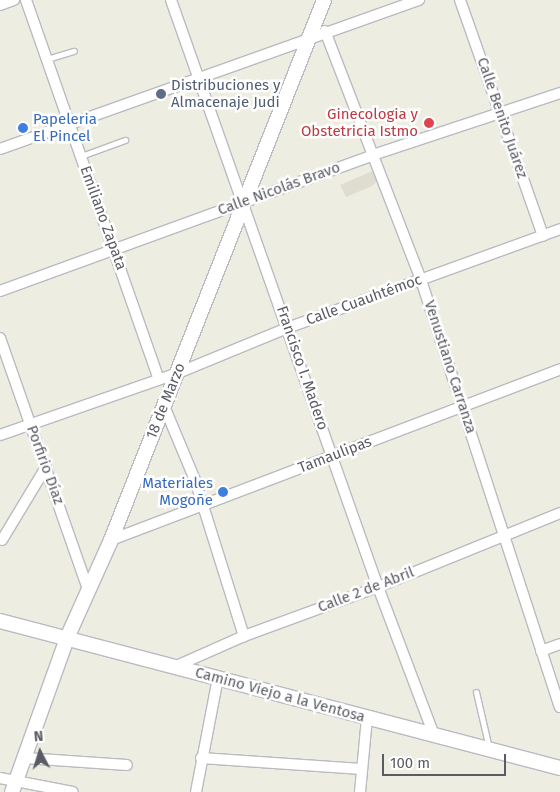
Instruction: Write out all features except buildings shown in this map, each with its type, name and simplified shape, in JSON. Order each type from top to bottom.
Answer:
[{"type":"main road","name":"18 de Marzo","points":[[14,787],[67,638],[90,592],[178,373],[310,37],[320,3]]},
{"type":"main road","name":"Camino Viejo a la Ventosa","points":[[0,621],[173,668],[218,678],[560,768]]},
{"type":"street","points":[[0,5],[14,0]]},
{"type":"street","name":"Emiliano Zapata","points":[[26,0],[159,379]]},
{"type":"street","name":"Francisco I. Madero","points":[[170,0],[197,78],[245,203],[378,587],[434,735]]},
{"type":"street","points":[[0,149],[325,31],[419,0]]},
{"type":"street","name":"Calle Benito Juárez","points":[[460,0],[501,111],[543,236]]},
{"type":"street","name":"Venustiano Carranza","points":[[325,31],[421,280],[560,707]]},
{"type":"street","name":"Calle Nicolás Bravo","points":[[0,291],[373,155],[560,93]]},
{"type":"street","name":"Calle Cuauhtémoc","points":[[0,435],[29,423],[178,373],[288,328],[560,230]]},
{"type":"street","name":"Porfirio Díaz","points":[[0,338],[90,592]]},
{"type":"street","name":"Tamaulipas","points":[[111,540],[201,508],[560,369]]},
{"type":"street","points":[[164,406],[195,480],[201,508],[244,636]]},
{"type":"street","points":[[2,540],[46,467]]},
{"type":"street","name":"Calle 2 de Abril","points":[[173,668],[244,636],[378,587],[503,534],[560,513]]},
{"type":"street","points":[[541,650],[560,644]]},
{"type":"street","points":[[196,792],[201,758],[218,678]]},
{"type":"street","points":[[360,792],[367,718]]},
{"type":"street","points":[[25,758],[127,765]]},
{"type":"street","points":[[201,758],[362,769]]},
{"type":"street","points":[[0,778],[14,787],[73,792]]},
{"type":"lane","points":[[47,59],[74,51]]},
{"type":"lane","points":[[81,156],[125,140]]},
{"type":"lane","points":[[476,692],[489,749]]},
{"type":"shaded area","points":[[375,170],[379,179],[372,186],[346,197],[340,185]]},
{"type":"place","name":"Distribuciones y Almacenaje Judi","points":[[161,94]]},
{"type":"place","name":"Ginecologia y Obstetricia Istmo","points":[[429,123]]},
{"type":"place","name":"Papeleria El Pincel","points":[[23,128]]},
{"type":"place","name":"Materiales Mogoñe","points":[[223,492]]}]
